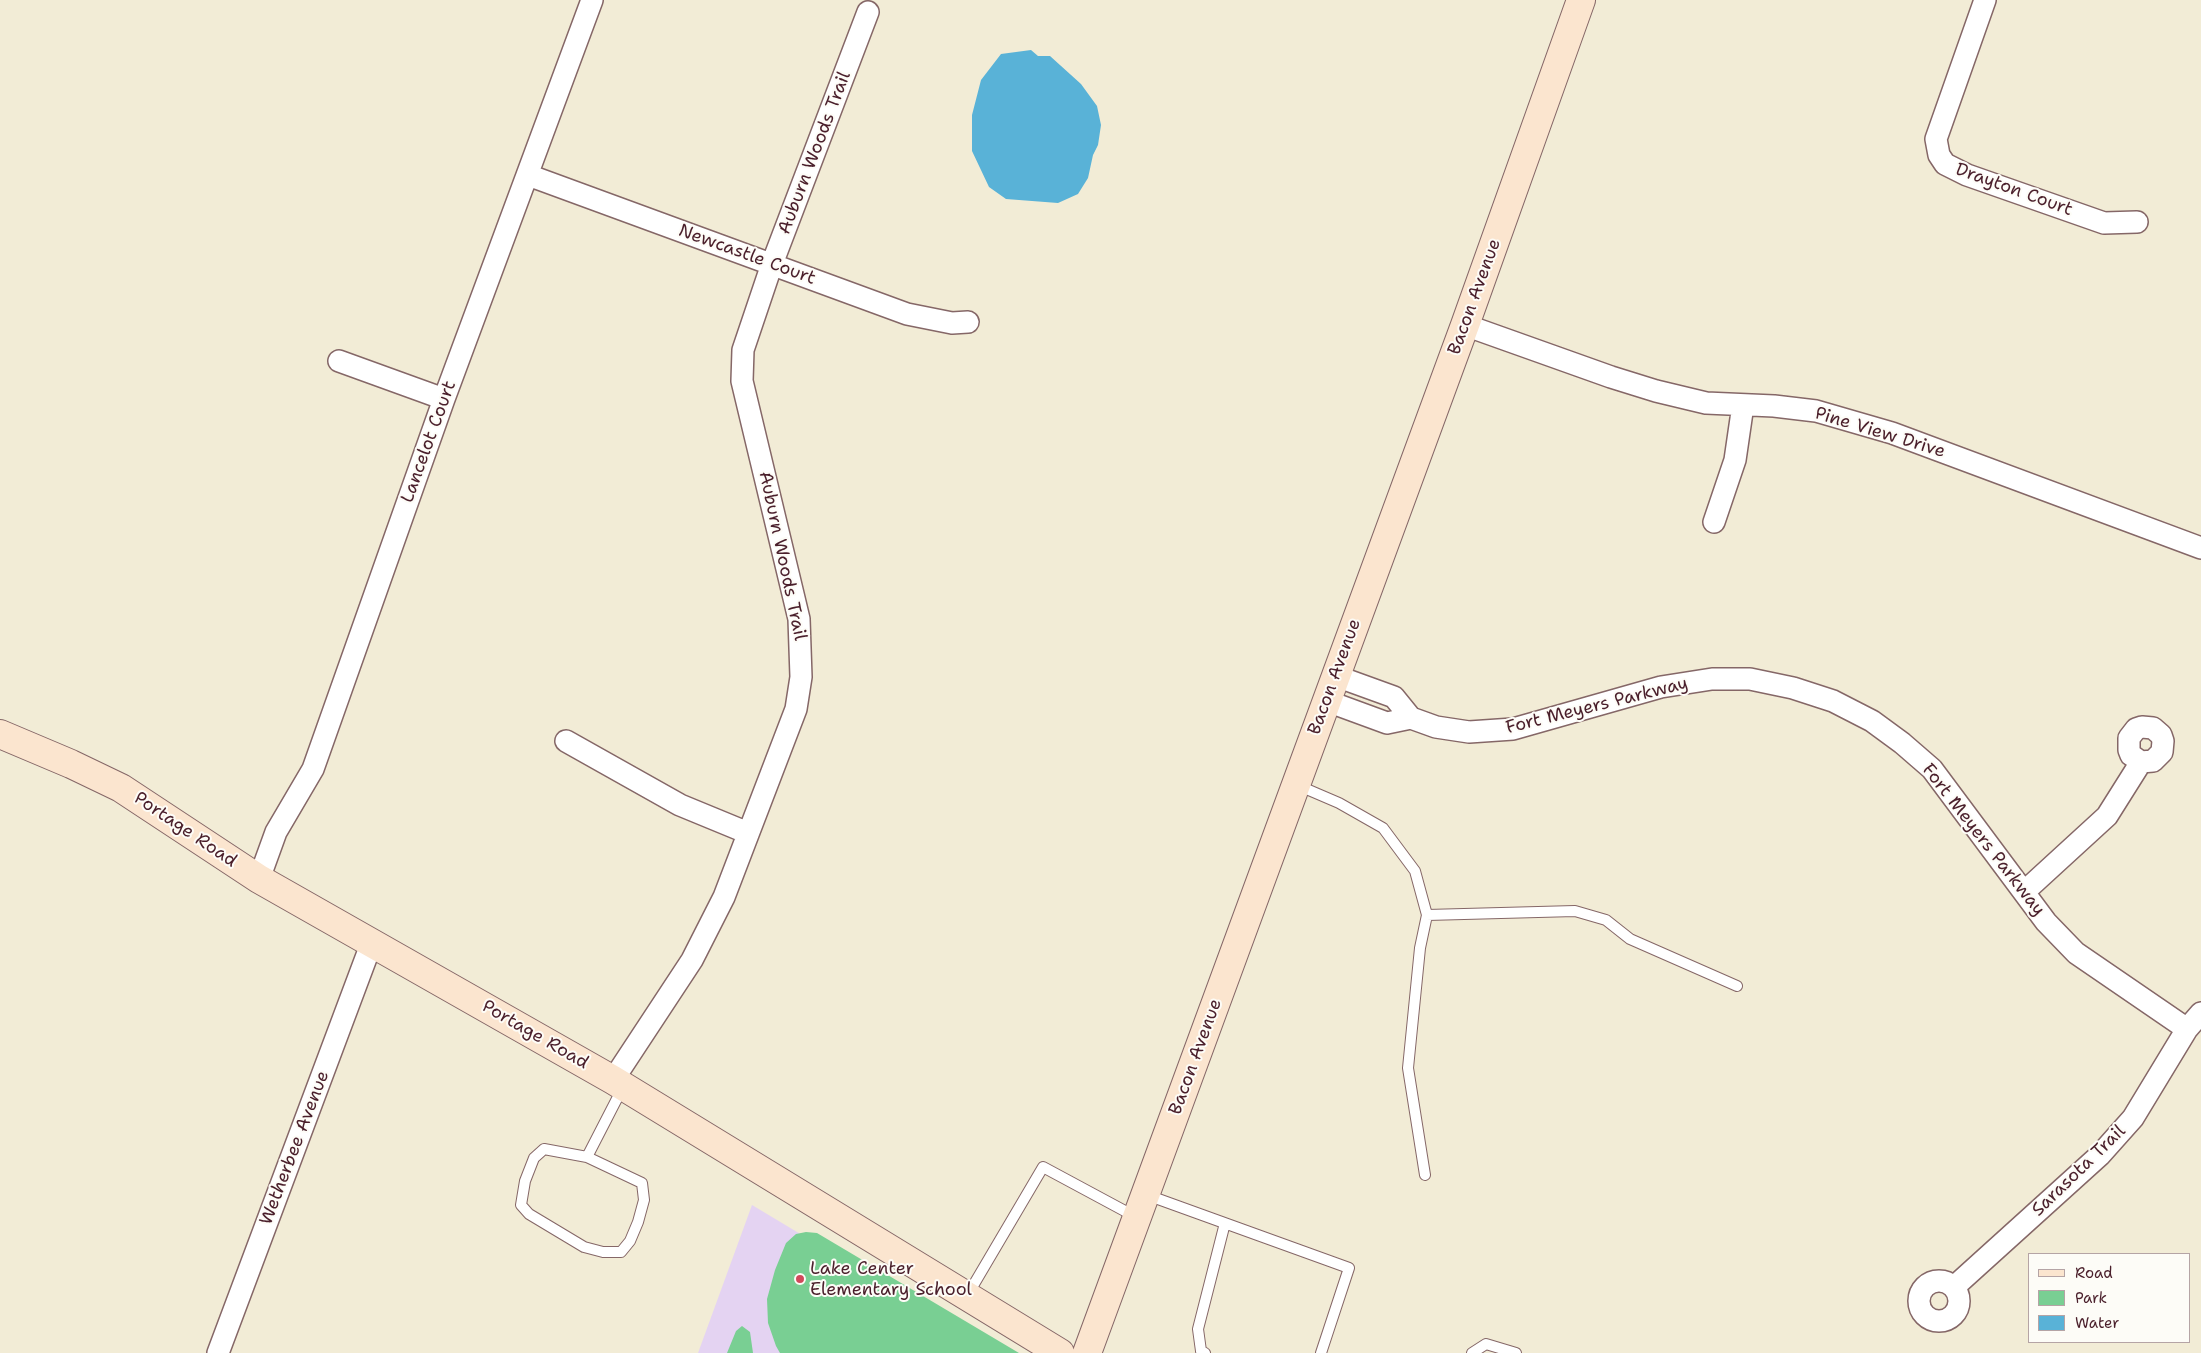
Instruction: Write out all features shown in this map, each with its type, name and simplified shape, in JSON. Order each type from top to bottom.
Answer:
[{"type":"street","name":"Lancelot Court","points":[[258,879],[276,832],[313,769],[444,399],[592,0]]},
{"type":"street","name":"Bacon Avenue","points":[[1087,1353],[1465,325],[1581,0]]},
{"type":"street","name":"Drayton Court","points":[[1985,0],[1940,123],[1936,139],[1939,155],[1945,164],[1967,174],[2104,223],[2137,222]]},
{"type":"street","name":"Auburn Woods Trail","points":[[618,1083],[692,960],[724,896],[796,709],[801,678],[799,619],[742,381],[743,350],[772,264],[868,12]]},
{"type":"street","name":"Newcastle Court","points":[[528,175],[907,314],[952,323],[968,322]]},
{"type":"street","name":"Pine View Drive","points":[[1465,325],[1656,391],[1706,403],[1816,411],[1892,434],[2201,548]]},
{"type":"street","points":[[339,361],[444,399]]},
{"type":"street","points":[[1714,522],[1735,460],[1743,405]]},
{"type":"street","points":[[1326,701],[1387,723],[1411,718],[1394,697],[1336,676]]},
{"type":"street","name":"Fort Meyers Parkway","points":[[1411,718],[1436,727],[1469,732],[1513,729],[1661,687],[1712,679],[1750,679],[1792,688],[1833,700],[1872,721],[1902,743],[1932,769],[2046,922],[2076,953],[2187,1029]]},
{"type":"street","name":"Portage Road","points":[[0,734],[72,764],[121,788],[258,879],[618,1083],[1060,1353]]},
{"type":"street","points":[[566,741],[680,806],[748,833]]},
{"type":"street","points":[[2024,892],[2107,816],[2141,762]]},
{"type":"street","name":"Wetherbee Avenue","points":[[218,1353],[372,942]]},
{"type":"street","name":"Sarasota Trail","points":[[1954,1287],[2100,1155],[2133,1118],[2187,1029],[2201,1013]]},
{"type":"lane","points":[[1296,785],[1339,803],[1383,828],[1415,871],[1427,915],[1420,948],[1408,1068],[1425,1175]]},
{"type":"lane","points":[[1427,915],[1575,911],[1606,920],[1630,939],[1736,986]]},
{"type":"lane","points":[[587,1157],[618,1083]]},
{"type":"lane","points":[[544,1149],[587,1157],[642,1184],[644,1200],[638,1222],[630,1240],[621,1252],[603,1252],[584,1247],[529,1214],[521,1205],[525,1181],[534,1158],[544,1149]]},
{"type":"lane","points":[[967,1296],[1043,1167],[1141,1206],[1226,1224],[1349,1268],[1320,1353]]},
{"type":"lane","points":[[1206,1353],[1201,1351],[1198,1329],[1226,1224]]},
{"type":"lane","points":[[1472,1353],[1486,1344],[1516,1353]]},
{"type":"shaded area","name":"Lake Center Elementary School","points":[[752,1205],[999,1353],[698,1353]]},
{"type":"green space","name":"Lake Center Elementary School","points":[[806,1232],[817,1233],[1019,1353],[780,1353],[768,1323],[767,1299],[775,1270],[786,1243],[796,1234]]},
{"type":"green space","points":[[742,1326],[750,1332],[753,1353],[727,1353],[736,1331]]},
{"type":"water","points":[[1031,50],[1038,56],[1050,56],[1081,84],[1097,106],[1101,125],[1098,145],[1093,155],[1088,178],[1078,194],[1058,203],[1006,199],[989,187],[972,151],[972,115],[981,80],[1001,54]]},
{"type":"place","name":"Lake Center Elementary School","points":[[800,1279]]}]
